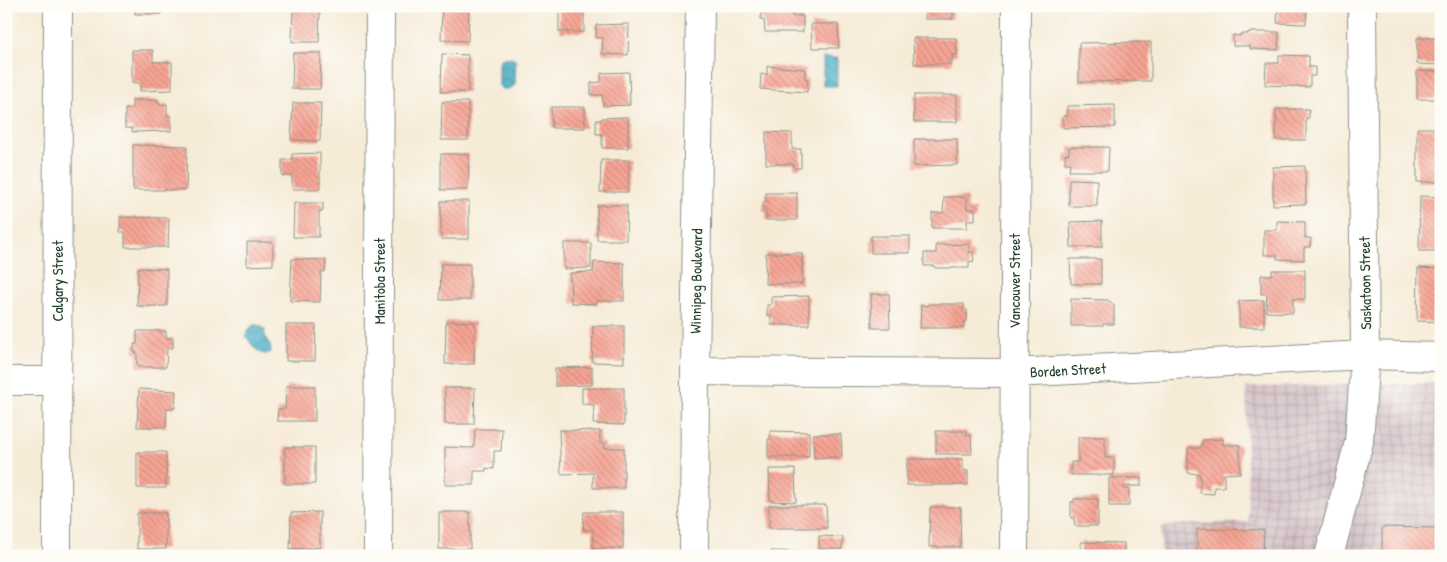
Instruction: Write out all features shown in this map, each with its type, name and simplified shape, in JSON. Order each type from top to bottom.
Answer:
[{"type":"street","name":"Calgary Street","points":[[57,556],[58,6]]},
{"type":"street","name":"Manitoba Street","points":[[378,556],[380,6]]},
{"type":"street","name":"Winnipeg Boulevard","points":[[694,556],[700,6]]},
{"type":"street","name":"Vancouver Street","points":[[1014,556],[1016,6]]},
{"type":"street","name":"Saskatoon Street","points":[[1329,556],[1359,442],[1365,355],[1362,6]]},
{"type":"street","name":"Borden Street","points":[[695,371],[1014,373],[1365,355],[1441,356]]},
{"type":"street","points":[[6,381],[57,381]]},
{"type":"shaded area","points":[[1441,383],[1441,556],[1161,556],[1161,527],[1183,524],[1248,522],[1246,387]]},
{"type":"water","points":[[512,57],[516,61],[515,85],[509,89],[503,89],[499,86],[499,61],[503,58]]},
{"type":"water","points":[[823,58],[837,58],[837,86],[823,86]]},
{"type":"water","points":[[253,325],[264,329],[271,352],[263,354],[248,340],[246,336],[247,331]]},
{"type":"building","points":[[129,6],[167,6],[167,9],[161,9],[161,14],[135,14],[135,9],[129,9]]},
{"type":"building","points":[[293,6],[320,6],[319,42],[292,42]]},
{"type":"building","points":[[442,6],[469,6],[468,41],[441,40]]},
{"type":"building","points":[[559,6],[584,6],[584,32],[559,32]]},
{"type":"building","points":[[765,6],[791,6],[792,16],[803,16],[803,32],[765,32],[761,13],[765,12]]},
{"type":"building","points":[[925,6],[953,6],[953,19],[925,19]]},
{"type":"building","points":[[1074,6],[1111,6],[1111,9],[1074,8]]},
{"type":"building","points":[[1278,6],[1307,6],[1306,24],[1277,23]]},
{"type":"building","points":[[629,24],[628,55],[602,54],[603,38],[596,37],[596,25]]},
{"type":"building","points":[[811,24],[838,24],[839,48],[812,48]]},
{"type":"building","points":[[1248,32],[1279,32],[1278,50],[1250,49],[1250,46],[1233,46],[1233,35],[1240,36],[1240,34],[1248,34]]},
{"type":"building","points":[[913,38],[956,38],[957,55],[952,55],[952,64],[914,64]]},
{"type":"building","points":[[1417,38],[1441,38],[1441,65],[1417,64]]},
{"type":"building","points":[[1151,42],[1151,81],[1079,82],[1079,43]]},
{"type":"building","points":[[132,50],[153,50],[153,62],[172,62],[172,90],[140,91],[140,83],[132,83]]},
{"type":"building","points":[[293,53],[321,53],[320,89],[292,89]]},
{"type":"building","points":[[442,54],[468,55],[468,92],[441,92]]},
{"type":"building","points":[[1279,55],[1309,56],[1309,67],[1315,67],[1315,76],[1310,76],[1310,87],[1265,85],[1266,63],[1279,63]]},
{"type":"building","points":[[767,66],[805,69],[805,79],[808,79],[807,92],[760,89],[761,74],[767,75]]},
{"type":"building","points":[[1417,71],[1441,71],[1441,99],[1417,99]]},
{"type":"building","points":[[629,72],[630,105],[603,106],[602,95],[591,95],[591,83],[601,82],[601,73]]},
{"type":"building","points":[[914,95],[957,95],[957,122],[914,122]]},
{"type":"building","points":[[132,100],[159,100],[159,105],[167,104],[167,116],[171,116],[171,131],[132,132],[132,128],[125,128],[125,109],[132,109]]},
{"type":"building","points":[[442,102],[468,102],[468,140],[441,140]]},
{"type":"building","points":[[293,103],[321,103],[320,141],[291,140]]},
{"type":"building","points":[[1115,105],[1115,127],[1063,128],[1063,116],[1067,116],[1067,106]]},
{"type":"building","points":[[551,107],[585,107],[585,128],[552,128]]},
{"type":"building","points":[[1276,109],[1309,109],[1309,118],[1306,118],[1306,140],[1276,140]]},
{"type":"building","points":[[6,114],[11,114],[11,130],[6,130]]},
{"type":"building","points":[[628,117],[628,148],[602,148],[602,134],[596,134],[596,120]]},
{"type":"building","points":[[1417,128],[1441,128],[1441,182],[1417,182]]},
{"type":"building","points":[[766,132],[792,133],[792,149],[801,149],[801,168],[794,168],[793,164],[766,164]]},
{"type":"building","points":[[914,139],[957,139],[957,165],[914,166]]},
{"type":"building","points":[[133,145],[187,146],[186,190],[133,190]]},
{"type":"building","points":[[1069,147],[1109,147],[1108,171],[1069,171],[1070,163],[1065,163],[1065,154],[1069,154]]},
{"type":"building","points":[[320,153],[320,189],[292,189],[292,176],[282,176],[282,160],[292,160],[292,154]]},
{"type":"building","points":[[441,154],[469,154],[468,190],[441,190]]},
{"type":"building","points":[[601,160],[629,160],[628,192],[600,192]]},
{"type":"building","points":[[1305,166],[1306,204],[1273,205],[1273,167]]},
{"type":"building","points":[[1069,179],[1097,180],[1097,206],[1069,206]]},
{"type":"building","points":[[766,193],[797,193],[797,220],[766,220],[763,202],[766,202]]},
{"type":"building","points":[[1420,196],[1441,197],[1441,251],[1419,251]]},
{"type":"building","points":[[944,197],[967,197],[967,209],[975,209],[975,220],[967,220],[967,228],[932,228],[932,213],[943,213]]},
{"type":"building","points":[[441,201],[469,201],[469,239],[441,239]]},
{"type":"building","points":[[294,203],[323,203],[323,211],[319,211],[319,237],[293,237]]},
{"type":"building","points":[[597,205],[627,205],[626,240],[597,240]]},
{"type":"building","points":[[120,217],[169,218],[168,247],[125,247],[125,232],[120,232]]},
{"type":"building","points":[[1102,221],[1102,247],[1071,247],[1070,222]]},
{"type":"building","points":[[1277,221],[1305,222],[1305,238],[1311,238],[1310,247],[1304,247],[1304,260],[1277,259],[1277,255],[1264,255],[1264,230],[1277,230]]},
{"type":"building","points":[[871,236],[910,236],[910,253],[871,253]]},
{"type":"building","points":[[247,242],[273,242],[273,265],[247,266]]},
{"type":"building","points":[[564,243],[591,243],[591,268],[564,269]]},
{"type":"building","points":[[969,244],[969,252],[973,252],[974,262],[969,261],[969,268],[935,268],[934,266],[924,266],[924,253],[936,253],[936,245]]},
{"type":"building","points":[[766,253],[802,253],[802,284],[765,284]]},
{"type":"building","points":[[292,259],[326,260],[325,272],[321,272],[320,302],[290,301]]},
{"type":"building","points":[[1070,259],[1101,259],[1101,284],[1071,284]]},
{"type":"building","points":[[594,262],[624,263],[624,301],[597,301],[597,304],[571,303],[570,273],[593,272]]},
{"type":"building","points":[[441,264],[470,264],[470,300],[440,300]]},
{"type":"building","points":[[138,268],[167,269],[167,306],[137,306]]},
{"type":"building","points":[[1418,268],[1441,269],[1441,322],[1417,321]]},
{"type":"building","points":[[1272,270],[1305,270],[1305,299],[1293,299],[1293,313],[1266,312],[1267,294],[1261,294],[1261,275],[1272,275]]},
{"type":"building","points":[[871,294],[889,294],[890,328],[872,328]]},
{"type":"building","points":[[809,296],[809,325],[771,325],[771,316],[767,315],[767,305],[771,305],[771,297]]},
{"type":"building","points":[[1071,299],[1108,300],[1114,305],[1114,324],[1071,326]]},
{"type":"building","points":[[1264,300],[1264,327],[1239,327],[1239,301]]},
{"type":"building","points":[[928,304],[964,304],[964,310],[967,310],[967,321],[964,322],[964,328],[920,328],[921,305],[928,306]]},
{"type":"building","points":[[446,321],[475,322],[474,364],[445,364]]},
{"type":"building","points":[[286,325],[316,325],[315,361],[286,361]]},
{"type":"building","points":[[593,326],[624,326],[624,363],[592,362]]},
{"type":"building","points":[[137,331],[166,331],[166,338],[173,338],[173,348],[167,348],[166,367],[137,367],[137,353],[134,352],[134,344],[137,344]]},
{"type":"building","points":[[592,367],[592,385],[555,386],[555,368]]},
{"type":"building","points":[[286,386],[315,386],[315,421],[277,421],[278,409],[285,409]]},
{"type":"building","points":[[445,388],[475,388],[474,424],[445,424]]},
{"type":"building","points":[[582,388],[624,388],[624,425],[593,424],[594,405],[582,404]]},
{"type":"building","points":[[139,389],[176,391],[175,408],[167,408],[166,427],[137,427]]},
{"type":"building","points":[[475,429],[502,429],[501,451],[494,451],[494,469],[486,468],[486,471],[474,471],[474,485],[445,485],[445,447],[474,448]]},
{"type":"building","points":[[559,430],[600,431],[600,443],[605,443],[605,448],[624,448],[624,488],[593,488],[593,473],[561,474]]},
{"type":"building","points":[[770,431],[809,432],[809,457],[768,457]]},
{"type":"building","points":[[936,431],[967,431],[967,435],[971,435],[972,454],[936,454]]},
{"type":"building","points":[[813,434],[841,434],[842,457],[814,458]]},
{"type":"building","points":[[1078,437],[1105,437],[1105,458],[1114,458],[1114,475],[1071,475],[1071,462],[1078,462]]},
{"type":"building","points":[[1223,439],[1223,445],[1240,445],[1240,473],[1224,474],[1224,487],[1214,487],[1214,494],[1200,493],[1200,474],[1188,473],[1188,448],[1200,448],[1203,440]]},
{"type":"building","points":[[285,447],[315,447],[315,484],[285,484]]},
{"type":"building","points":[[137,452],[166,452],[166,488],[137,488]]},
{"type":"building","points":[[907,459],[963,459],[963,470],[968,471],[968,485],[907,485]]},
{"type":"building","points":[[769,469],[795,469],[796,502],[770,501]]},
{"type":"building","points":[[1109,478],[1141,478],[1141,486],[1124,486],[1124,489],[1129,489],[1129,506],[1109,506]]},
{"type":"building","points":[[1074,499],[1098,499],[1098,526],[1075,526],[1074,518],[1071,518],[1071,502],[1074,502]]},
{"type":"building","points":[[769,505],[826,505],[827,528],[769,528]]},
{"type":"building","points":[[930,507],[961,507],[960,547],[929,547]]},
{"type":"building","points":[[320,512],[320,548],[290,549],[291,513]]},
{"type":"building","points":[[439,512],[470,512],[470,549],[439,549]]},
{"type":"building","points":[[584,512],[623,512],[623,548],[593,548],[593,530],[583,530]]},
{"type":"building","points":[[137,513],[166,513],[166,549],[137,549]]},
{"type":"building","points":[[1382,527],[1437,528],[1436,556],[1382,556]]},
{"type":"building","points":[[1197,529],[1264,530],[1263,556],[1197,556]]},
{"type":"building","points":[[819,536],[843,537],[842,549],[819,549]]},
{"type":"building","points":[[1081,542],[1124,543],[1124,556],[1081,556]]},
{"type":"building","points":[[771,551],[814,552],[814,556],[771,556]]}]
